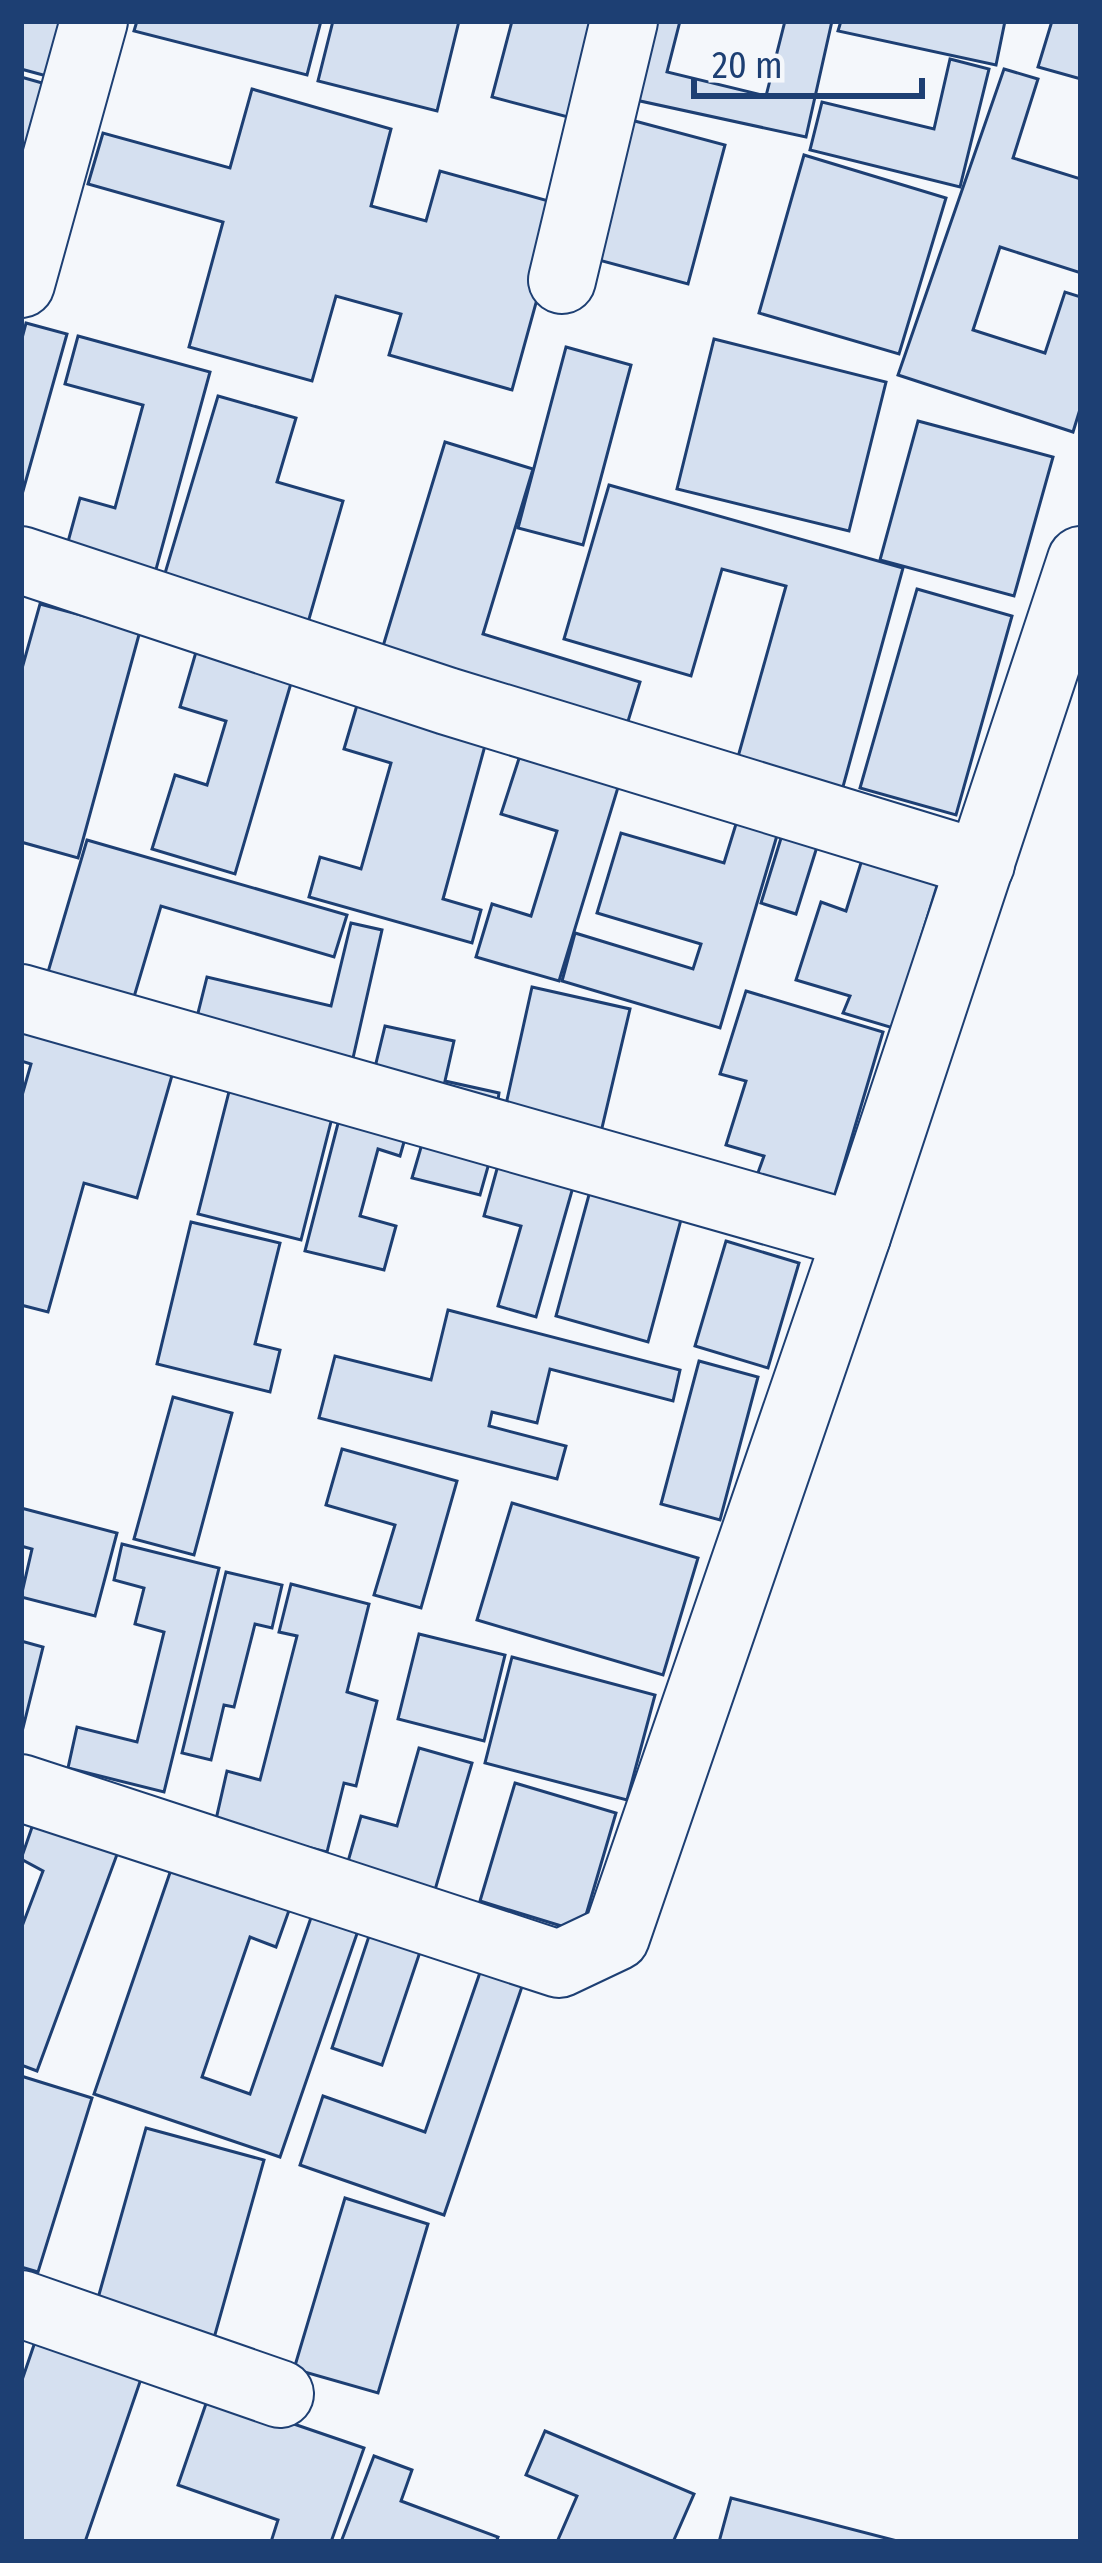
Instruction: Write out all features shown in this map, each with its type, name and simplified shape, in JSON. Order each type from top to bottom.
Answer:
[{"type":"street","points":[[21,284],[94,21]]},
{"type":"street","points":[[562,280],[624,21]]},
{"type":"street","points":[[21,560],[447,701],[981,864]]},
{"type":"street","points":[[21,1788],[559,1964],[616,1937],[857,1236],[1081,560]]},
{"type":"street","points":[[21,998],[857,1236]]},
{"type":"street","points":[[21,2305],[280,2394]]},
{"type":"building","points":[[21,21],[81,21],[65,81],[21,69]]},
{"type":"building","points":[[137,21],[321,21],[307,75],[134,31]]},
{"type":"building","points":[[333,21],[459,21],[437,111],[318,81]]},
{"type":"building","points":[[512,21],[613,21],[587,122],[492,97]]},
{"type":"building","points":[[649,21],[680,21],[667,72],[766,96],[785,21],[832,21],[806,137],[631,99]]},
{"type":"building","points":[[841,21],[1005,21],[996,65],[838,31]]},
{"type":"building","points":[[1052,21],[1081,21],[1081,79],[1038,67]]},
{"type":"building","points":[[950,59],[989,69],[960,187],[810,150],[822,102],[934,129]]},
{"type":"building","points":[[1004,69],[1038,79],[1013,158],[1081,179],[1081,273],[1000,247],[973,330],[1045,353],[1065,292],[1081,297],[1081,406],[1073,432],[898,375]]},
{"type":"building","points":[[21,77],[60,88],[21,226]]},
{"type":"building","points":[[252,89],[391,129],[371,206],[426,221],[440,171],[563,205],[512,390],[389,355],[401,314],[336,296],[312,381],[189,347],[223,222],[88,184],[103,133],[230,168]]},
{"type":"building","points":[[616,116],[725,145],[688,284],[580,255]]},
{"type":"building","points":[[804,155],[946,198],[899,354],[759,313]]},
{"type":"building","points":[[26,323],[67,334],[21,498],[21,342]]},
{"type":"building","points":[[78,336],[210,372],[152,584],[63,560],[80,498],[115,508],[143,405],[65,384]]},
{"type":"building","points":[[714,339],[886,382],[849,531],[677,489]]},
{"type":"building","points":[[566,347],[631,365],[583,545],[518,528]]},
{"type":"building","points":[[218,396],[296,418],[277,482],[343,501],[305,633],[160,590]]},
{"type":"building","points":[[918,421],[1053,457],[1014,596],[880,560]]},
{"type":"building","points":[[445,442],[533,469],[483,634],[640,682],[622,741],[377,666]]},
{"type":"building","points":[[609,485],[903,568],[841,794],[736,764],[786,586],[722,569],[691,676],[564,639]]},
{"type":"building","points":[[917,589],[1012,616],[956,815],[860,788]]},
{"type":"building","points":[[40,604],[140,631],[78,858],[21,842],[21,672]]},
{"type":"building","points":[[198,645],[294,673],[235,874],[152,849],[175,775],[207,785],[226,721],[180,707]]},
{"type":"building","points":[[360,695],[489,731],[443,899],[481,910],[472,943],[309,897],[320,857],[361,869],[391,763],[344,749]]},
{"type":"building","points":[[525,740],[623,771],[559,981],[476,957],[492,904],[531,916],[557,831],[501,814]]},
{"type":"building","points":[[740,811],[781,822],[720,1028],[562,981],[575,933],[693,969],[701,944],[597,913],[621,833],[724,863]]},
{"type":"building","points":[[786,822],[821,834],[796,914],[761,903]]},
{"type":"building","points":[[87,840],[347,915],[334,957],[161,906],[134,997],[48,972]]},
{"type":"building","points":[[865,850],[941,873],[893,1028],[843,1013],[850,996],[796,980],[821,902],[846,911]]},
{"type":"building","points":[[351,923],[382,930],[353,1058],[196,1021],[207,977],[331,1006]]},
{"type":"building","points":[[532,987],[630,1009],[597,1149],[501,1127]]},
{"type":"building","points":[[746,991],[883,1032],[832,1204],[755,1181],[764,1156],[726,1145],[746,1081],[720,1074]]},
{"type":"building","points":[[21,1013],[177,1058],[137,1198],[84,1183],[48,1312],[21,1305],[21,1099],[31,1064],[21,1061]]},
{"type":"building","points":[[385,1026],[454,1041],[445,1081],[499,1093],[495,1120],[369,1092]]},
{"type":"building","points":[[233,1076],[336,1102],[301,1240],[198,1214]]},
{"type":"building","points":[[343,1104],[410,1121],[400,1156],[378,1149],[360,1216],[396,1226],[384,1270],[305,1251]]},
{"type":"building","points":[[424,1137],[491,1156],[480,1195],[412,1178]]},
{"type":"building","points":[[500,1158],[575,1180],[536,1317],[498,1306],[521,1226],[484,1216]]},
{"type":"building","points":[[590,1191],[682,1216],[648,1342],[556,1316]]},
{"type":"building","points":[[191,1222],[280,1243],[255,1344],[280,1350],[270,1392],[157,1364]]},
{"type":"building","points":[[726,1241],[799,1263],[768,1368],[695,1346]]},
{"type":"building","points":[[448,1310],[680,1370],[673,1401],[550,1369],[537,1423],[492,1412],[489,1426],[566,1446],[557,1479],[319,1418],[335,1356],[431,1380]]},
{"type":"building","points":[[699,1361],[758,1377],[720,1520],[661,1504]]},
{"type":"building","points":[[173,1397],[232,1413],[194,1555],[134,1539]]},
{"type":"building","points":[[342,1449],[457,1481],[421,1608],[374,1595],[395,1525],[326,1505]]},
{"type":"building","points":[[512,1503],[698,1558],[663,1675],[477,1620]]},
{"type":"building","points":[[21,1508],[117,1533],[95,1616],[21,1597],[32,1549],[21,1546]]},
{"type":"building","points":[[122,1544],[219,1568],[164,1792],[68,1768],[77,1727],[137,1742],[164,1632],[135,1624],[144,1588],[114,1580]]},
{"type":"building","points":[[226,1572],[282,1585],[272,1628],[255,1624],[234,1707],[224,1705],[211,1760],[182,1753]]},
{"type":"building","points":[[291,1584],[369,1604],[347,1692],[377,1701],[356,1786],[344,1783],[327,1852],[215,1824],[227,1771],[260,1780],[297,1636],[279,1632]]},
{"type":"building","points":[[419,1634],[505,1655],[484,1741],[398,1719]]},
{"type":"building","points":[[21,1641],[43,1647],[21,1736]]},
{"type":"building","points":[[512,1657],[655,1695],[627,1800],[485,1763]]},
{"type":"building","points":[[419,1748],[472,1763],[435,1890],[347,1865],[361,1816],[397,1826]]},
{"type":"building","points":[[515,1783],[616,1813],[581,1932],[480,1901]]},
{"type":"building","points":[[38,1810],[122,1841],[37,2071],[21,2065],[21,1929],[43,1871],[21,1859]]},
{"type":"building","points":[[174,1861],[292,1902],[276,1947],[250,1937],[202,2077],[250,2094],[314,1909],[360,1925],[280,2157],[94,2094]]},
{"type":"building","points":[[372,1927],[423,1943],[382,2065],[332,2048]]},
{"type":"building","points":[[485,1958],[527,1972],[444,2215],[300,2165],[323,2096],[425,2132]]},
{"type":"building","points":[[21,2076],[92,2098],[38,2272],[21,2267]]},
{"type":"building","points":[[146,2128],[264,2160],[209,2356],[91,2323]]},
{"type":"building","points":[[345,2198],[428,2224],[378,2393],[294,2369]]},
{"type":"building","points":[[36,2339],[142,2376],[85,2542],[21,2542],[21,2383]]},
{"type":"building","points":[[209,2395],[364,2448],[331,2542],[271,2542],[278,2520],[178,2485]]},
{"type":"building","points":[[545,2431],[694,2494],[673,2542],[557,2542],[577,2496],[526,2475]]},
{"type":"building","points":[[374,2456],[412,2470],[401,2501],[498,2537],[496,2542],[341,2542]]},
{"type":"building","points":[[731,2498],[901,2542],[719,2542]]}]
